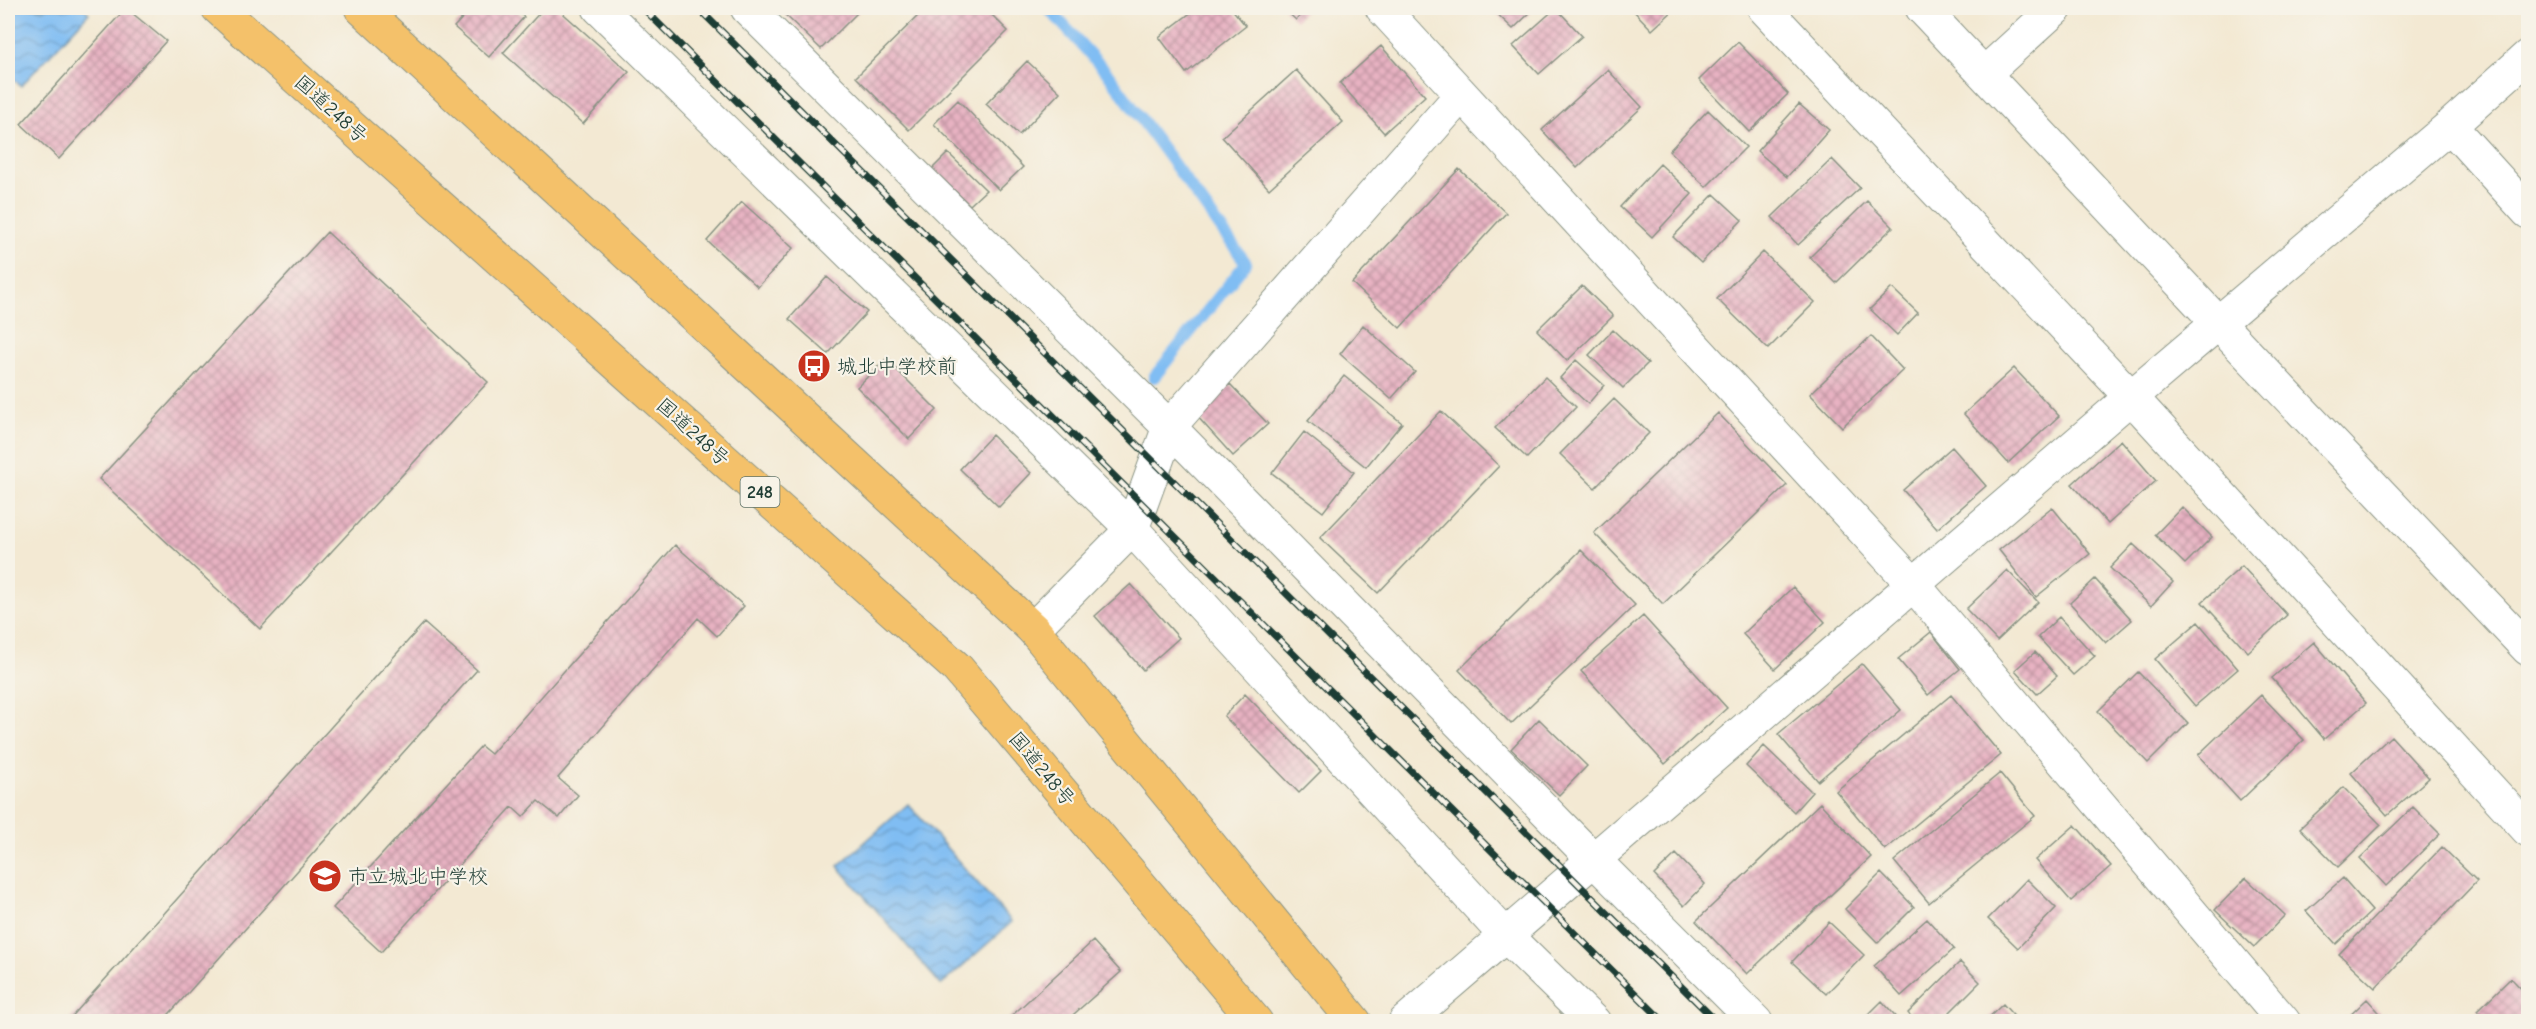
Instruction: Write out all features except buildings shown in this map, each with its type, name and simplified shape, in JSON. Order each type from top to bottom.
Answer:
[{"type":"highway","name":"国道248号","points":[[218,8],[957,668],[1256,1022]]},
{"type":"highway","points":[[361,8],[1034,629],[1355,1022]]},
{"type":"street","points":[[599,8],[1132,529],[1505,935],[1594,1022]]},
{"type":"street","points":[[747,8],[1169,427],[1756,1022]]},
{"type":"street","points":[[1382,8],[1913,584],[2284,1022]]},
{"type":"street","points":[[1764,8],[2131,397],[2529,830]]},
{"type":"street","points":[[1922,8],[2217,323],[2529,649]]},
{"type":"street","points":[[1984,74],[2056,8]]},
{"type":"street","points":[[1405,1022],[2529,56]]},
{"type":"street","points":[[1034,629],[1132,529],[1169,427],[1461,95]]},
{"type":"street","points":[[2450,126],[2529,212]]},
{"type":"water","points":[[8,8],[84,8],[89,13],[21,86],[8,74]]},
{"type":"water","points":[[908,804],[1012,922],[941,985],[838,866]]},
{"type":"waterway","points":[[1048,8],[1109,75],[1246,263],[1154,377]]},
{"type":"railway","points":[[643,8],[1664,1022]]},
{"type":"railway","points":[[698,8],[1717,1022]]},
{"type":"place","name":"城北中学校前","points":[[814,366]]},
{"type":"place","name":"市立城北中学校","points":[[325,876]]}]
